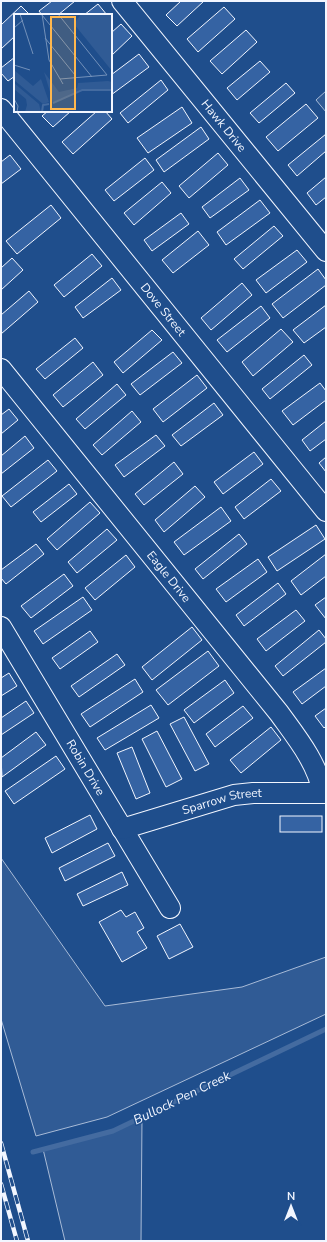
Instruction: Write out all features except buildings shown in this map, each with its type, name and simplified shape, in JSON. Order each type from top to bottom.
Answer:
[{"type":"street","name":"Hawk Drive","points":[[122,1],[326,251]]},
{"type":"street","name":"Dove Street","points":[[1,109],[326,511]]},
{"type":"street","name":"Eagle Drive","points":[[1,369],[279,713],[309,754],[324,793]]},
{"type":"street","name":"Robin Drive","points":[[1,627],[170,908]]},
{"type":"street","name":"Sparrow Street","points":[[122,829],[234,795],[254,793],[324,793]]},
{"type":"shaded area","points":[[326,91],[326,112],[316,100]]},
{"type":"shaded area","points":[[1,858],[105,1006],[242,987],[326,957],[326,1014],[107,1117],[36,1136],[1,1019]]},
{"type":"shaded area","points":[[142,1117],[141,1241],[65,1241],[43,1149],[113,1131]]},
{"type":"waterway","name":"Bullock Pen Creek","points":[[33,1152],[113,1131],[326,1029]]},
{"type":"railway","points":[[1,1143],[28,1241]]},
{"type":"railway","points":[[1,1184],[17,1241]]}]
